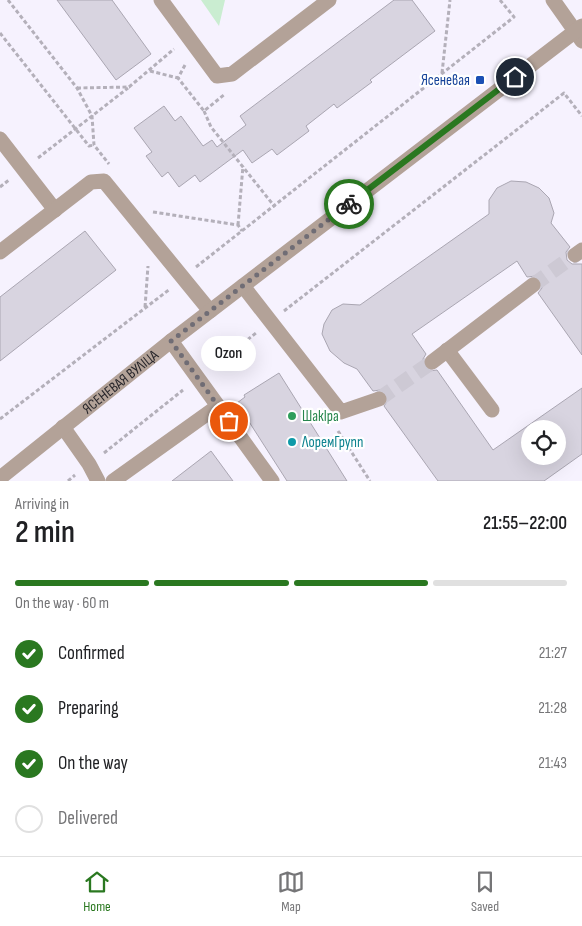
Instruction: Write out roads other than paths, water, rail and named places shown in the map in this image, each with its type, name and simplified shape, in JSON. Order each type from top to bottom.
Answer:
[{"type":"street","points":[[161,0],[217,76],[232,74],[329,0]]},
{"type":"street","name":"ЯСЕНЕВАЯ ВУЛІЦА","points":[[0,478],[210,311],[580,33],[553,0]]},
{"type":"street","points":[[0,139],[54,210]]},
{"type":"street","points":[[0,252],[91,182],[104,181],[210,311]]},
{"type":"street","points":[[432,362],[533,285]]},
{"type":"street","points":[[243,286],[342,412],[379,399]]},
{"type":"street","points":[[171,341],[272,481]]},
{"type":"street","points":[[447,350],[492,410]]},
{"type":"street","points":[[113,481],[218,406]]},
{"type":"street","points":[[63,427],[89,464],[98,481]]},
{"type":"tunnel","points":[[533,285],[575,255]]},
{"type":"tunnel","points":[[379,399],[432,362]]},
{"type":"place","name":"Ясеневая","points":[[480,80]]},
{"type":"place","name":"ШакІра","points":[[292,416]]},
{"type":"place","name":"Ozon","points":[[229,421]]},
{"type":"place","name":"ЛоремГрупп","points":[[292,442]]}]
